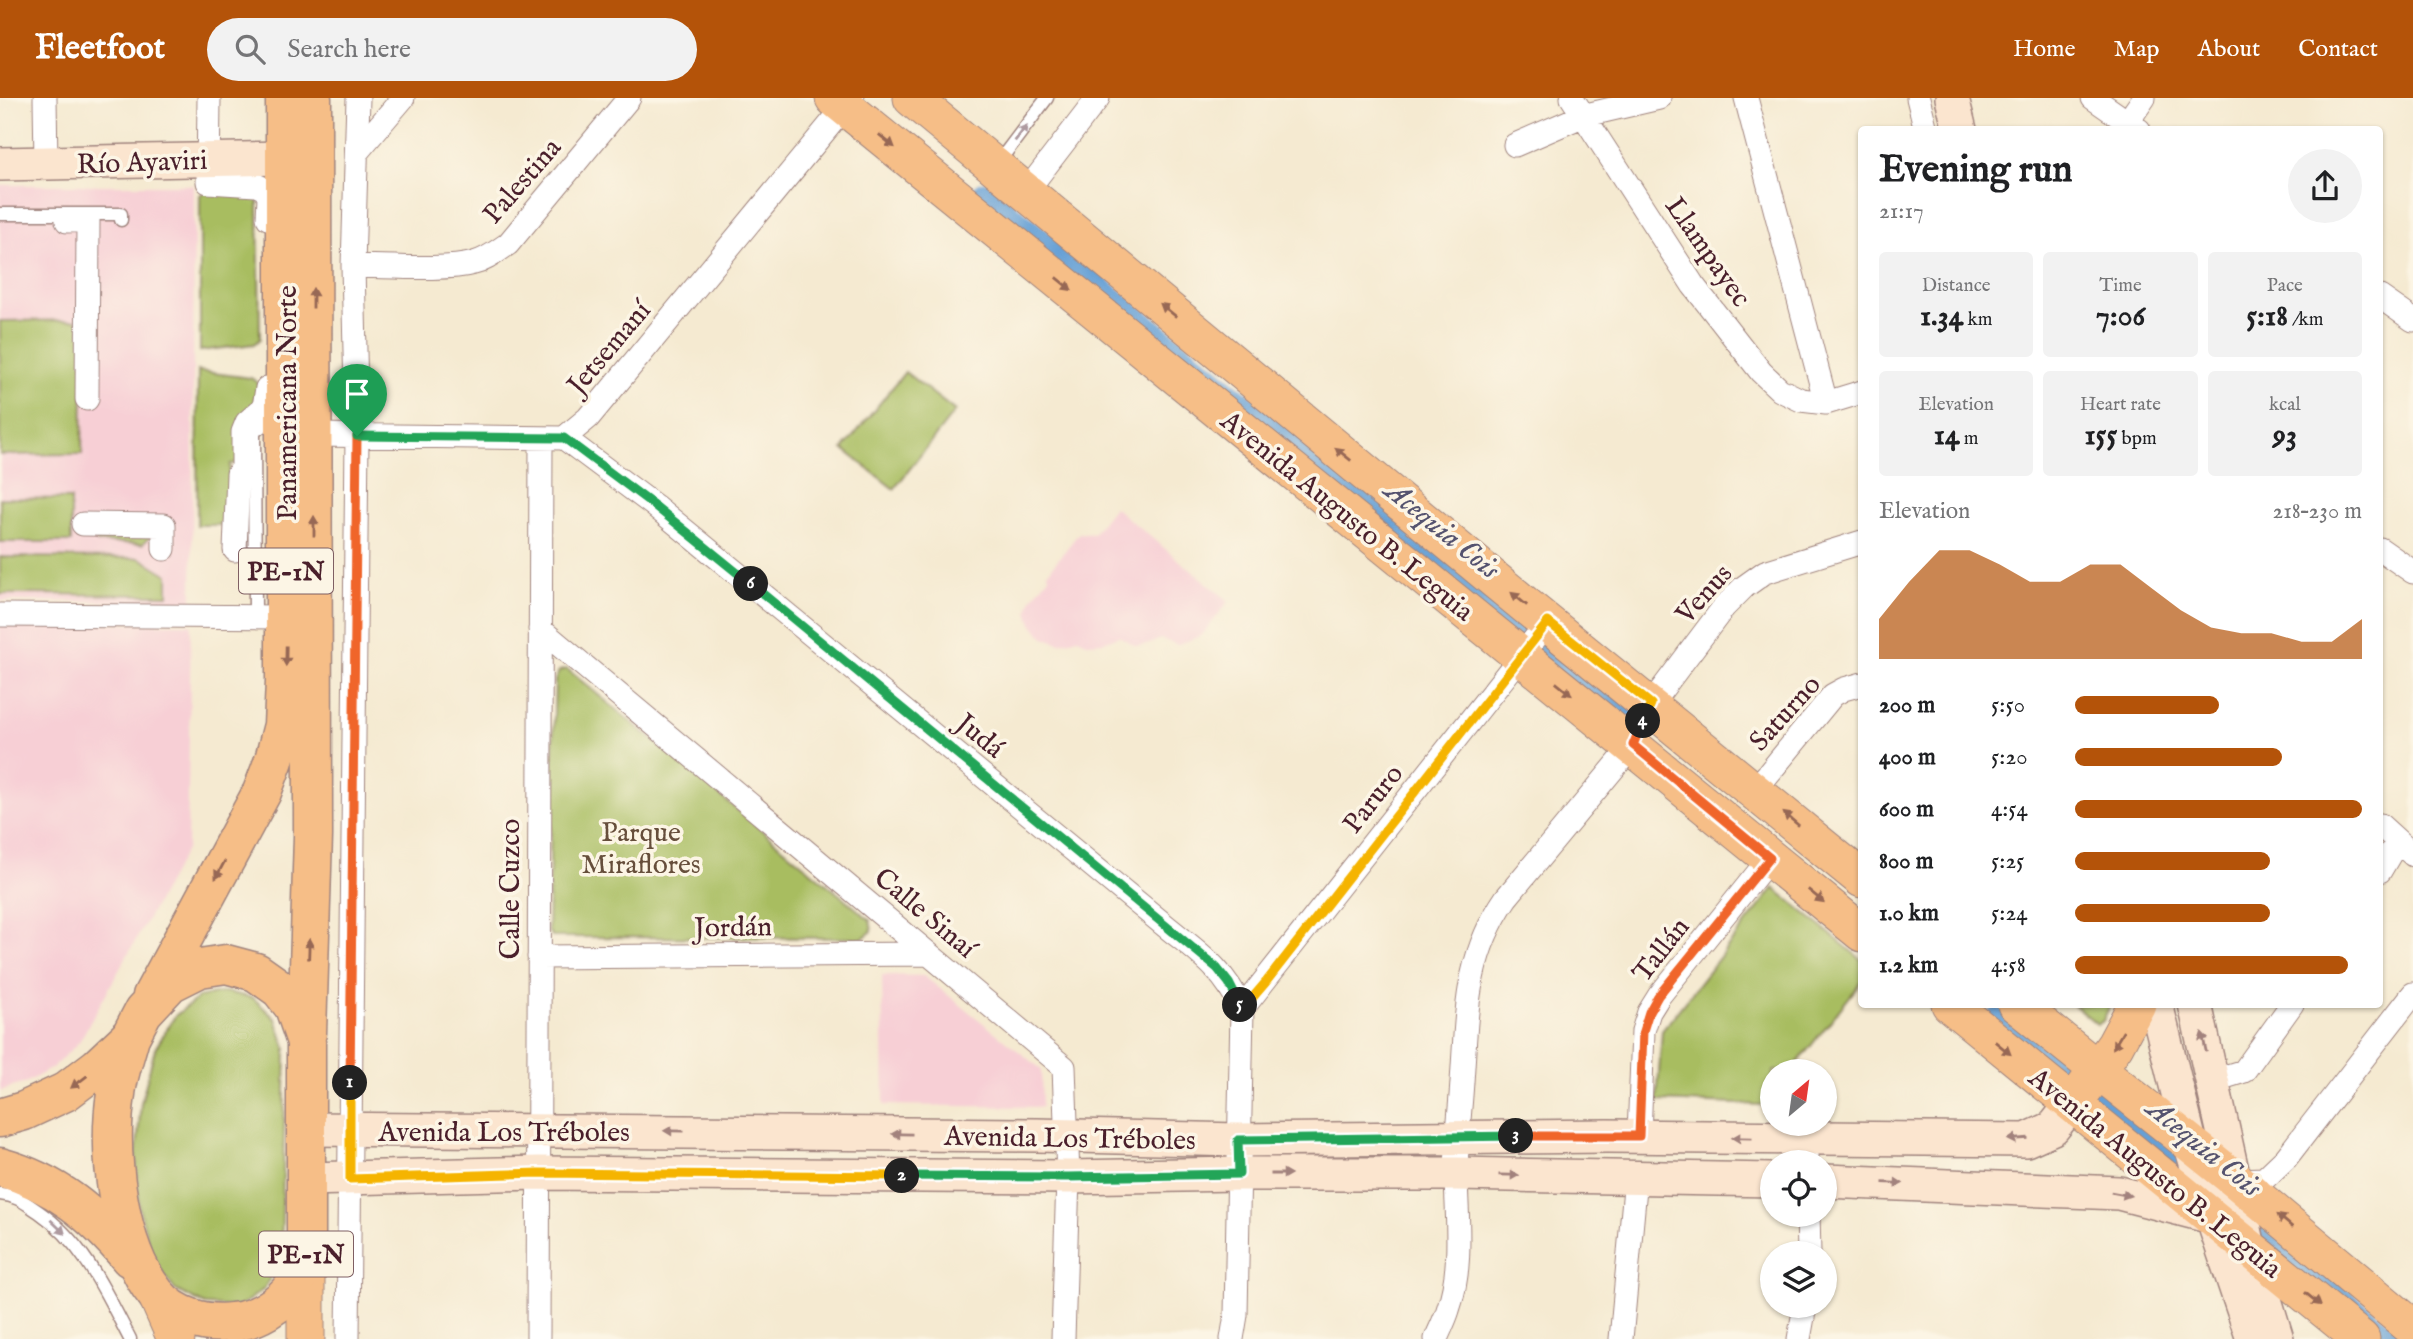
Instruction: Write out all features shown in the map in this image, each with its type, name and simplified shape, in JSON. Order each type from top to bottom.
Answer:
[{"type":"highway","name":"Panamericana Norte","points":[[0,1118],[24,1111],[65,1092],[98,1068],[137,1024],[262,792],[274,760],[283,725],[271,617],[285,98]]},
{"type":"highway","name":"Panamericana Norte","points":[[306,1042],[313,836],[312,98]]},
{"type":"highway","name":"PE-1N","points":[[11,1183],[73,1200],[107,1231],[148,1283],[182,1315],[213,1324],[244,1321],[273,1307],[294,1284],[306,1255],[306,1042],[294,1007],[280,989],[256,972],[226,964],[200,968],[170,983],[137,1024],[116,1093],[113,1141],[116,1183],[124,1222],[148,1283]]},
{"type":"main road","name":"Avenida Augusto B. Leguia","points":[[912,98],[1548,623],[1858,870]]},
{"type":"main road","points":[[1952,98],[1959,126]]},
{"type":"main road","name":"Avenida Augusto B. Leguia","points":[[844,101],[964,204],[1633,744],[1858,930]]},
{"type":"main road","name":"Río Ayaviri","points":[[0,164],[285,158]]},
{"type":"main road","points":[[964,204],[995,167]]},
{"type":"main road","name":"Avenida Augusto B. Leguia","points":[[1955,1008],[2361,1339]]},
{"type":"main road","name":"Avenida Augusto B. Leguia","points":[[2021,1008],[2097,1073],[2236,1181],[2413,1328]]},
{"type":"main road","points":[[2073,1103],[2097,1073],[2135,1008]]},
{"type":"main road","points":[[2156,1008],[2211,1216],[2253,1339]]},
{"type":"main road","points":[[2196,1008],[2249,1246],[2277,1339]]},
{"type":"main road","name":"Avenida Los Tréboles","points":[[307,1129],[537,1129],[1238,1140],[1639,1136],[1807,1150],[2026,1140],[2053,1128],[2073,1103]]},
{"type":"main road","name":"Avenida Los Tréboles","points":[[307,1179],[538,1173],[1068,1177],[1456,1174],[1760,1180]]},
{"type":"main road","points":[[1837,1181],[2106,1192],[2211,1216]]},
{"type":"main road","points":[[306,1255],[306,1339]]},
{"type":"main road","points":[[148,1283],[176,1339]]},
{"type":"street","points":[[45,98],[46,164]]},
{"type":"street","points":[[209,98],[208,182],[256,185],[265,189],[269,197],[267,334]]},
{"type":"street","points":[[348,1339],[357,436],[353,266],[358,98]]},
{"type":"street","points":[[357,152],[403,98]]},
{"type":"street","name":"Palestina","points":[[353,266],[445,266],[474,263],[490,256],[508,243],[629,98]]},
{"type":"street","points":[[1026,193],[1098,98]]},
{"type":"street","points":[[1514,145],[1577,107],[1659,98]]},
{"type":"street","points":[[1746,98],[1826,403],[1858,394]]},
{"type":"street","points":[[1918,98],[1925,126]]},
{"type":"street","points":[[2093,98],[2128,126]]},
{"type":"street","points":[[2130,126],[2144,98]]},
{"type":"street","name":"Jetsemaní","points":[[564,438],[588,418],[844,101]]},
{"type":"street","name":"Llampayec","points":[[1577,107],[1693,285],[1761,372],[1780,390],[1801,400],[1826,403]]},
{"type":"street","points":[[66,221],[88,220],[87,400]]},
{"type":"street","points":[[2383,299],[2413,320]]},
{"type":"street","points":[[235,550],[238,474],[243,474],[243,432],[247,422],[276,398]]},
{"type":"street","points":[[314,435],[564,438]]},
{"type":"street","name":"Judá","points":[[564,438],[666,514],[1217,968],[1229,983],[1242,1010],[1236,1315],[1232,1339]]},
{"type":"street","name":"Calle Cuzco","points":[[538,1339],[541,439]]},
{"type":"street","points":[[83,524],[164,525],[164,548]]},
{"type":"street","name":"Venus","points":[[1436,1339],[1449,1307],[1456,1266],[1456,1174],[1468,1000],[1473,967],[1490,921],[1633,744],[1650,705],[1724,607],[1744,587],[1765,572],[1858,543]]},
{"type":"street","points":[[2383,551],[2413,572]]},
{"type":"street","points":[[0,615],[271,617]]},
{"type":"street","name":"Paruro","points":[[1242,1010],[1548,623]]},
{"type":"street","name":"Calle Sinaí","points":[[540,629],[1063,1066],[1068,1177],[1063,1339]]},
{"type":"street","name":"Saturno","points":[[1755,790],[1833,695],[1858,685]]},
{"type":"street","points":[[2383,828],[2405,848],[2383,868]]},
{"type":"street","name":"Tallán","points":[[1639,1136],[1643,1031],[1649,1012],[1658,996],[1770,858]]},
{"type":"street","name":"Jordán","points":[[539,957],[928,954]]},
{"type":"street","points":[[2236,1181],[2264,1180],[2286,1158],[2413,994]]},
{"type":"street","points":[[2213,1081],[2244,1071],[2289,1008]]},
{"type":"street","points":[[1621,1339],[1636,1177]]},
{"type":"street","points":[[1799,1339],[1803,1318]]},
{"type":"lane","points":[[995,167],[1047,98]]},
{"type":"lane","points":[[0,214],[121,214],[121,220]]},
{"type":"lane","points":[[11,1183],[84,1254],[130,1339]]},
{"type":"shaded area","points":[[0,185],[194,185],[192,602],[0,601]]},
{"type":"shaded area","points":[[1114,507],[1229,601],[1202,635],[1178,645],[1160,639],[1136,646],[1119,636],[1103,642],[1089,643],[1078,638],[1060,643],[1045,638],[1032,624],[1028,611],[1030,604],[1049,577],[1048,572],[1079,533],[1093,534]]},
{"type":"shaded area","points":[[0,623],[191,624],[187,848],[79,1042],[52,1068],[27,1082],[0,1091]]},
{"type":"shaded area","points":[[882,975],[924,976],[1041,1069],[1042,1107],[884,1105]]},
{"type":"green space","points":[[209,189],[253,190],[258,197],[260,339],[254,344],[200,351],[200,195]]},
{"type":"green space","points":[[84,320],[82,454],[0,455],[0,321]]},
{"type":"green space","points":[[198,371],[251,378],[259,384],[237,463],[230,464],[228,519],[223,525],[197,525]]},
{"type":"green space","points":[[905,372],[955,411],[894,489],[843,449]]},
{"type":"green space","points":[[0,498],[71,499],[71,542],[0,542]]},
{"type":"green space","points":[[97,529],[158,531],[142,544],[97,542],[94,536]]},
{"type":"green space","points":[[0,557],[140,558],[168,575],[168,595],[0,594]]},
{"type":"green space","name":"Parque Miraflores","points":[[567,669],[870,920],[872,931],[863,938],[553,937],[548,931],[555,680],[559,671]]},
{"type":"green space","points":[[1774,888],[1858,957],[1858,986],[1800,1059],[1760,1059],[1760,1105],[1657,1101],[1662,1031]]},
{"type":"green space","points":[[226,992],[253,998],[276,1019],[286,1049],[281,1257],[264,1289],[239,1307],[205,1305],[175,1290],[153,1260],[139,1208],[136,1157],[141,1103],[155,1049],[175,1016],[199,997]]},
{"type":"green space","points":[[2078,1008],[2109,1008],[2103,1021],[2097,1024]]},
{"type":"waterway","name":"Acequia Cois","points":[[984,193],[1636,726]]},
{"type":"waterway","name":"Acequia Cois","points":[[1997,1019],[2203,1183]]},
{"type":"waterway","name":"Acequia Cois","points":[[2240,1214],[2392,1339]]},
{"type":"route","points":[[357,436],[564,438],[655,506],[1217,968],[1229,983],[1242,1010],[1548,622],[1651,704],[1633,745],[1770,858],[1658,996],[1649,1012],[1643,1031],[1639,1136],[1238,1140],[1239,1174],[1068,1177],[538,1173],[350,1179],[352,733],[357,436]]}]
